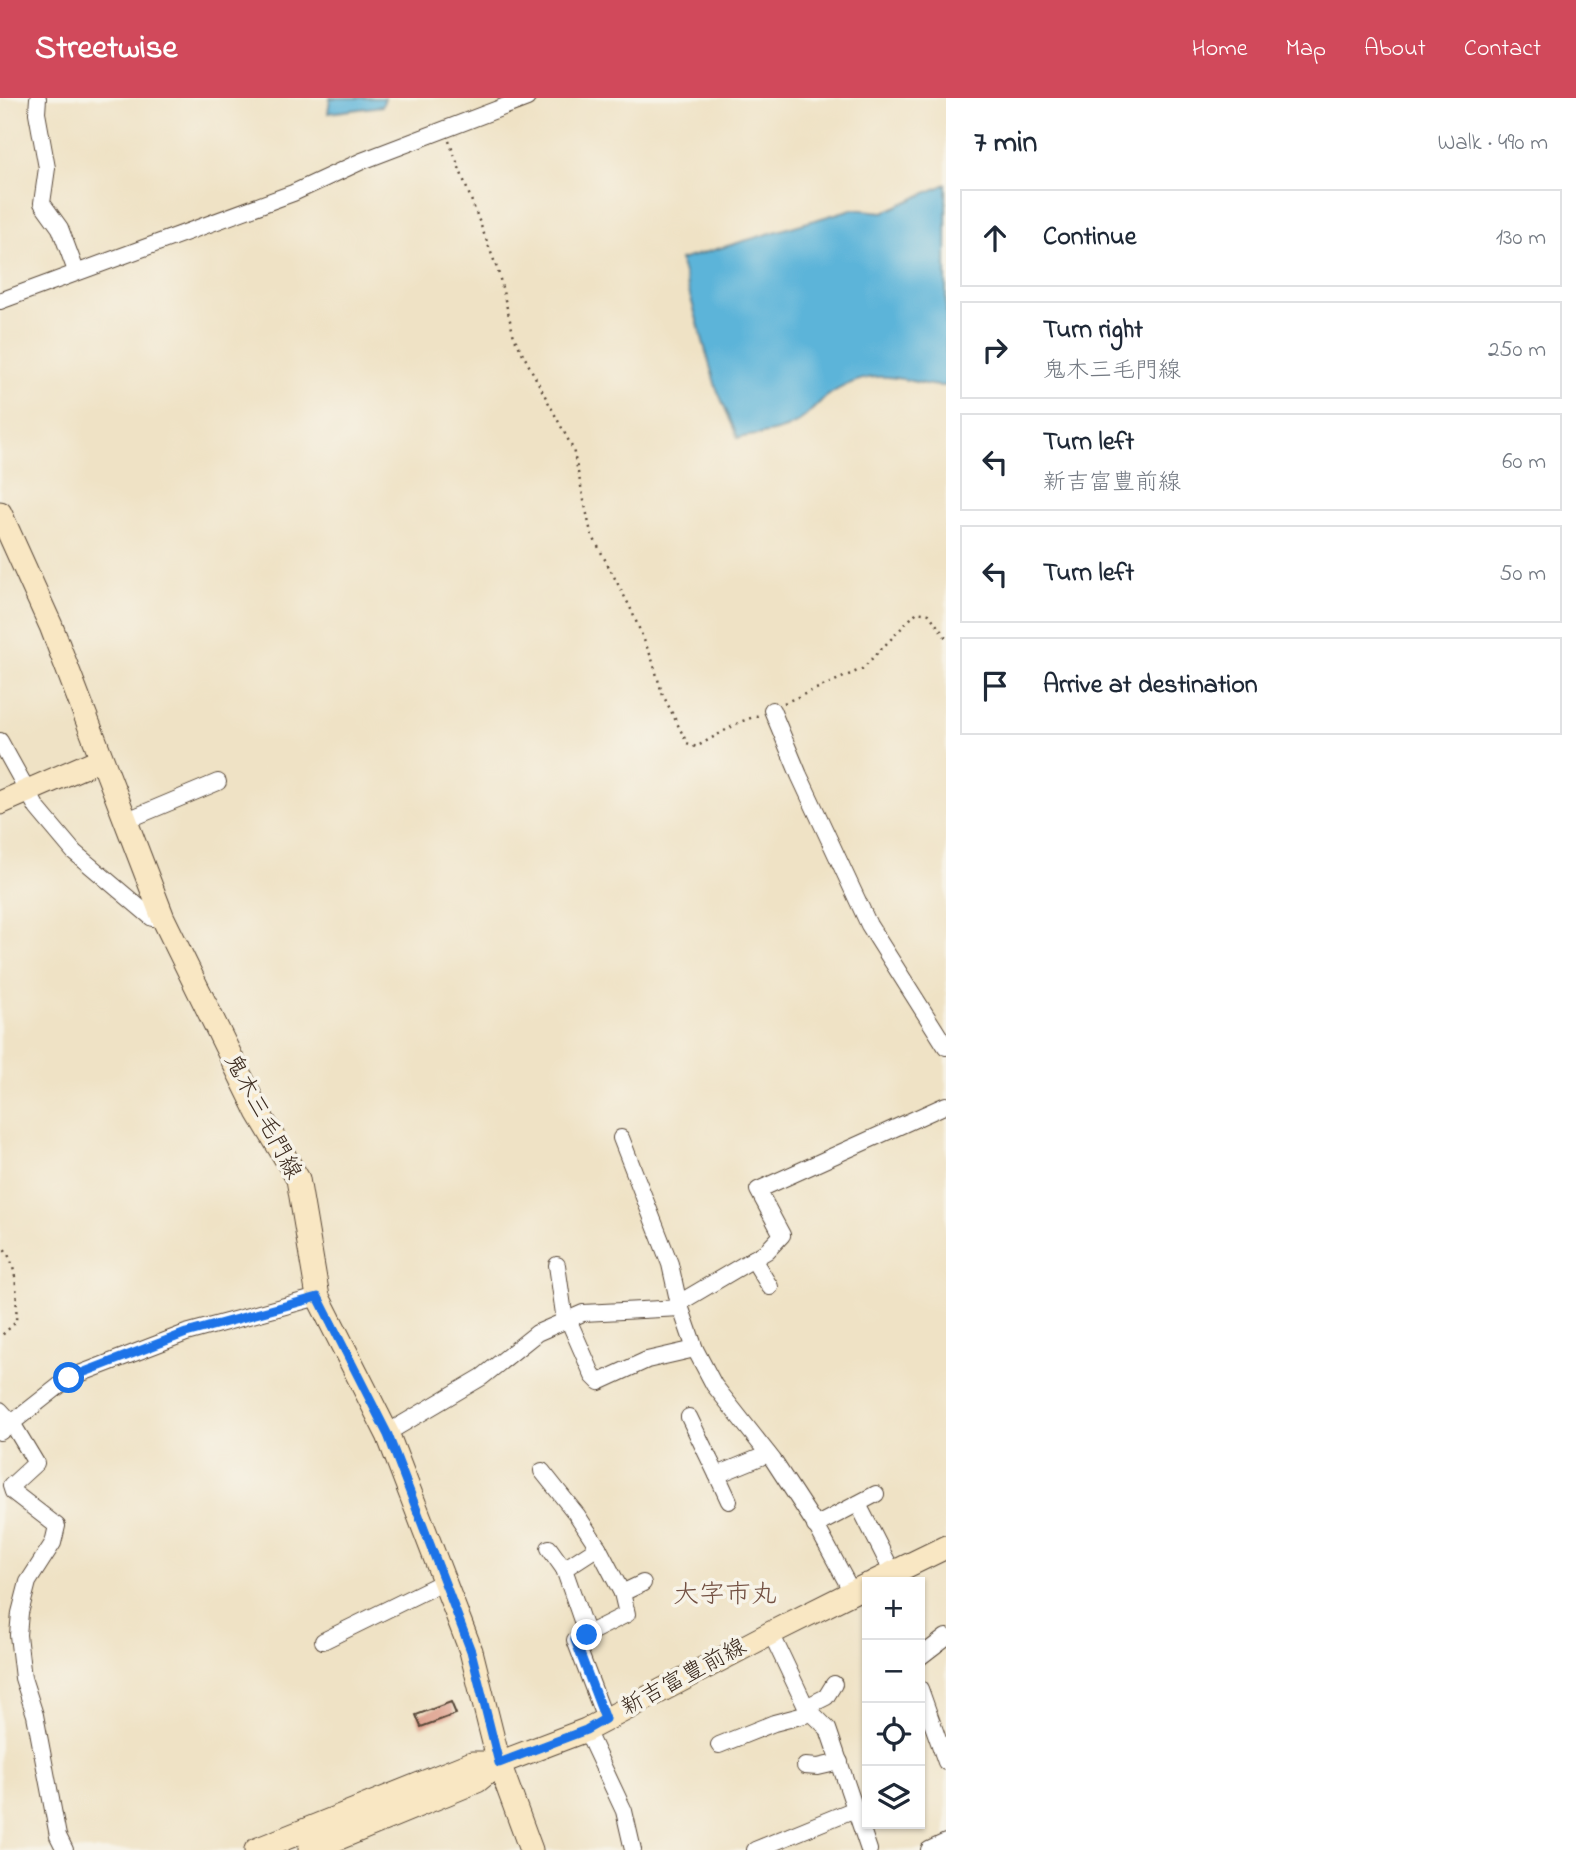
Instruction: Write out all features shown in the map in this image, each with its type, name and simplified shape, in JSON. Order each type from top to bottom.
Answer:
[{"type":"main road","name":"鬼木三毛門線","points":[[0,513],[51,626],[163,918],[258,1112],[298,1179],[318,1297],[387,1433],[471,1651],[499,1763],[531,1850]]},
{"type":"main road","points":[[0,803],[101,759]]},
{"type":"main road","points":[[885,1577],[946,1547]]},
{"type":"main road","name":"新吉富豊前線","points":[[310,1850],[477,1781],[499,1763],[596,1725],[860,1589]]},
{"type":"main road","name":"新吉富豊前線","points":[[256,1850],[472,1763],[499,1763]]},
{"type":"street","points":[[38,98],[37,113],[47,168],[42,203],[60,228],[76,271]]},
{"type":"street","points":[[0,301],[293,193],[362,161],[444,130],[500,102],[527,98]]},
{"type":"street","points":[[772,710],[799,775],[869,925],[946,1047]]},
{"type":"street","points":[[0,741],[37,808],[74,852],[152,918],[163,918]]},
{"type":"street","points":[[125,821],[218,782]]},
{"type":"street","points":[[387,1433],[482,1377],[537,1333],[566,1320],[583,1313],[680,1305],[767,1251],[782,1235],[758,1190],[946,1105]]},
{"type":"street","points":[[621,1138],[670,1264],[695,1349],[715,1385],[768,1454],[860,1589]]},
{"type":"street","points":[[753,1259],[770,1287]]},
{"type":"street","points":[[557,1265],[566,1320],[593,1376],[599,1382],[647,1360],[695,1349]]},
{"type":"street","points":[[6,1427],[69,1378],[186,1333],[318,1297]]},
{"type":"street","points":[[0,1410],[6,1427],[36,1463],[11,1486],[13,1492],[57,1527],[52,1543],[28,1582],[20,1613],[18,1635],[23,1678],[35,1715],[58,1836],[65,1850]]},
{"type":"street","points":[[689,1417],[729,1501]]},
{"type":"street","points":[[717,1475],[768,1454]]},
{"type":"street","points":[[542,1471],[578,1515],[622,1593],[627,1614],[575,1640],[596,1725],[624,1811],[633,1850]]},
{"type":"street","points":[[816,1526],[876,1494]]},
{"type":"street","points":[[858,1504],[883,1577]]},
{"type":"street","points":[[549,1548],[564,1569],[587,1635]]},
{"type":"street","points":[[564,1569],[598,1548]]},
{"type":"street","points":[[323,1641],[443,1582]]},
{"type":"street","points":[[622,1593],[643,1583]]},
{"type":"street","points":[[771,1633],[809,1710],[828,1729],[869,1850]]},
{"type":"street","points":[[925,1653],[946,1637]]},
{"type":"street","points":[[719,1745],[809,1710],[826,1697],[834,1684]]},
{"type":"street","points":[[925,1703],[946,1762]]},
{"type":"street","points":[[805,1766],[818,1767],[840,1762]]},
{"type":"street","points":[[755,1850],[855,1809]]},
{"type":"street","points":[[929,1850],[946,1842]]},
{"type":"path","points":[[444,130],[498,271],[514,337],[573,449],[591,533],[631,607],[652,659],[662,693],[687,743],[696,747],[740,722],[862,669],[917,612],[929,614],[946,638]]},
{"type":"path","points":[[0,1244],[6,1250],[14,1269],[17,1307],[16,1322],[0,1337]]},
{"type":"water","points":[[330,98],[385,98],[382,106],[328,113]]},
{"type":"water","points":[[946,184],[946,386],[886,377],[869,378],[846,385],[832,393],[791,426],[738,438],[716,387],[680,260],[852,209],[884,212]]},
{"type":"building","points":[[451,1702],[456,1714],[421,1727],[416,1715]]},
{"type":"district","name":"大字市丸","points":[[725,1596]]},
{"type":"route","points":[[69,1378],[186,1333],[318,1297],[388,1435],[471,1651],[499,1763],[586,1730],[605,1719],[575,1640],[587,1635]]}]
